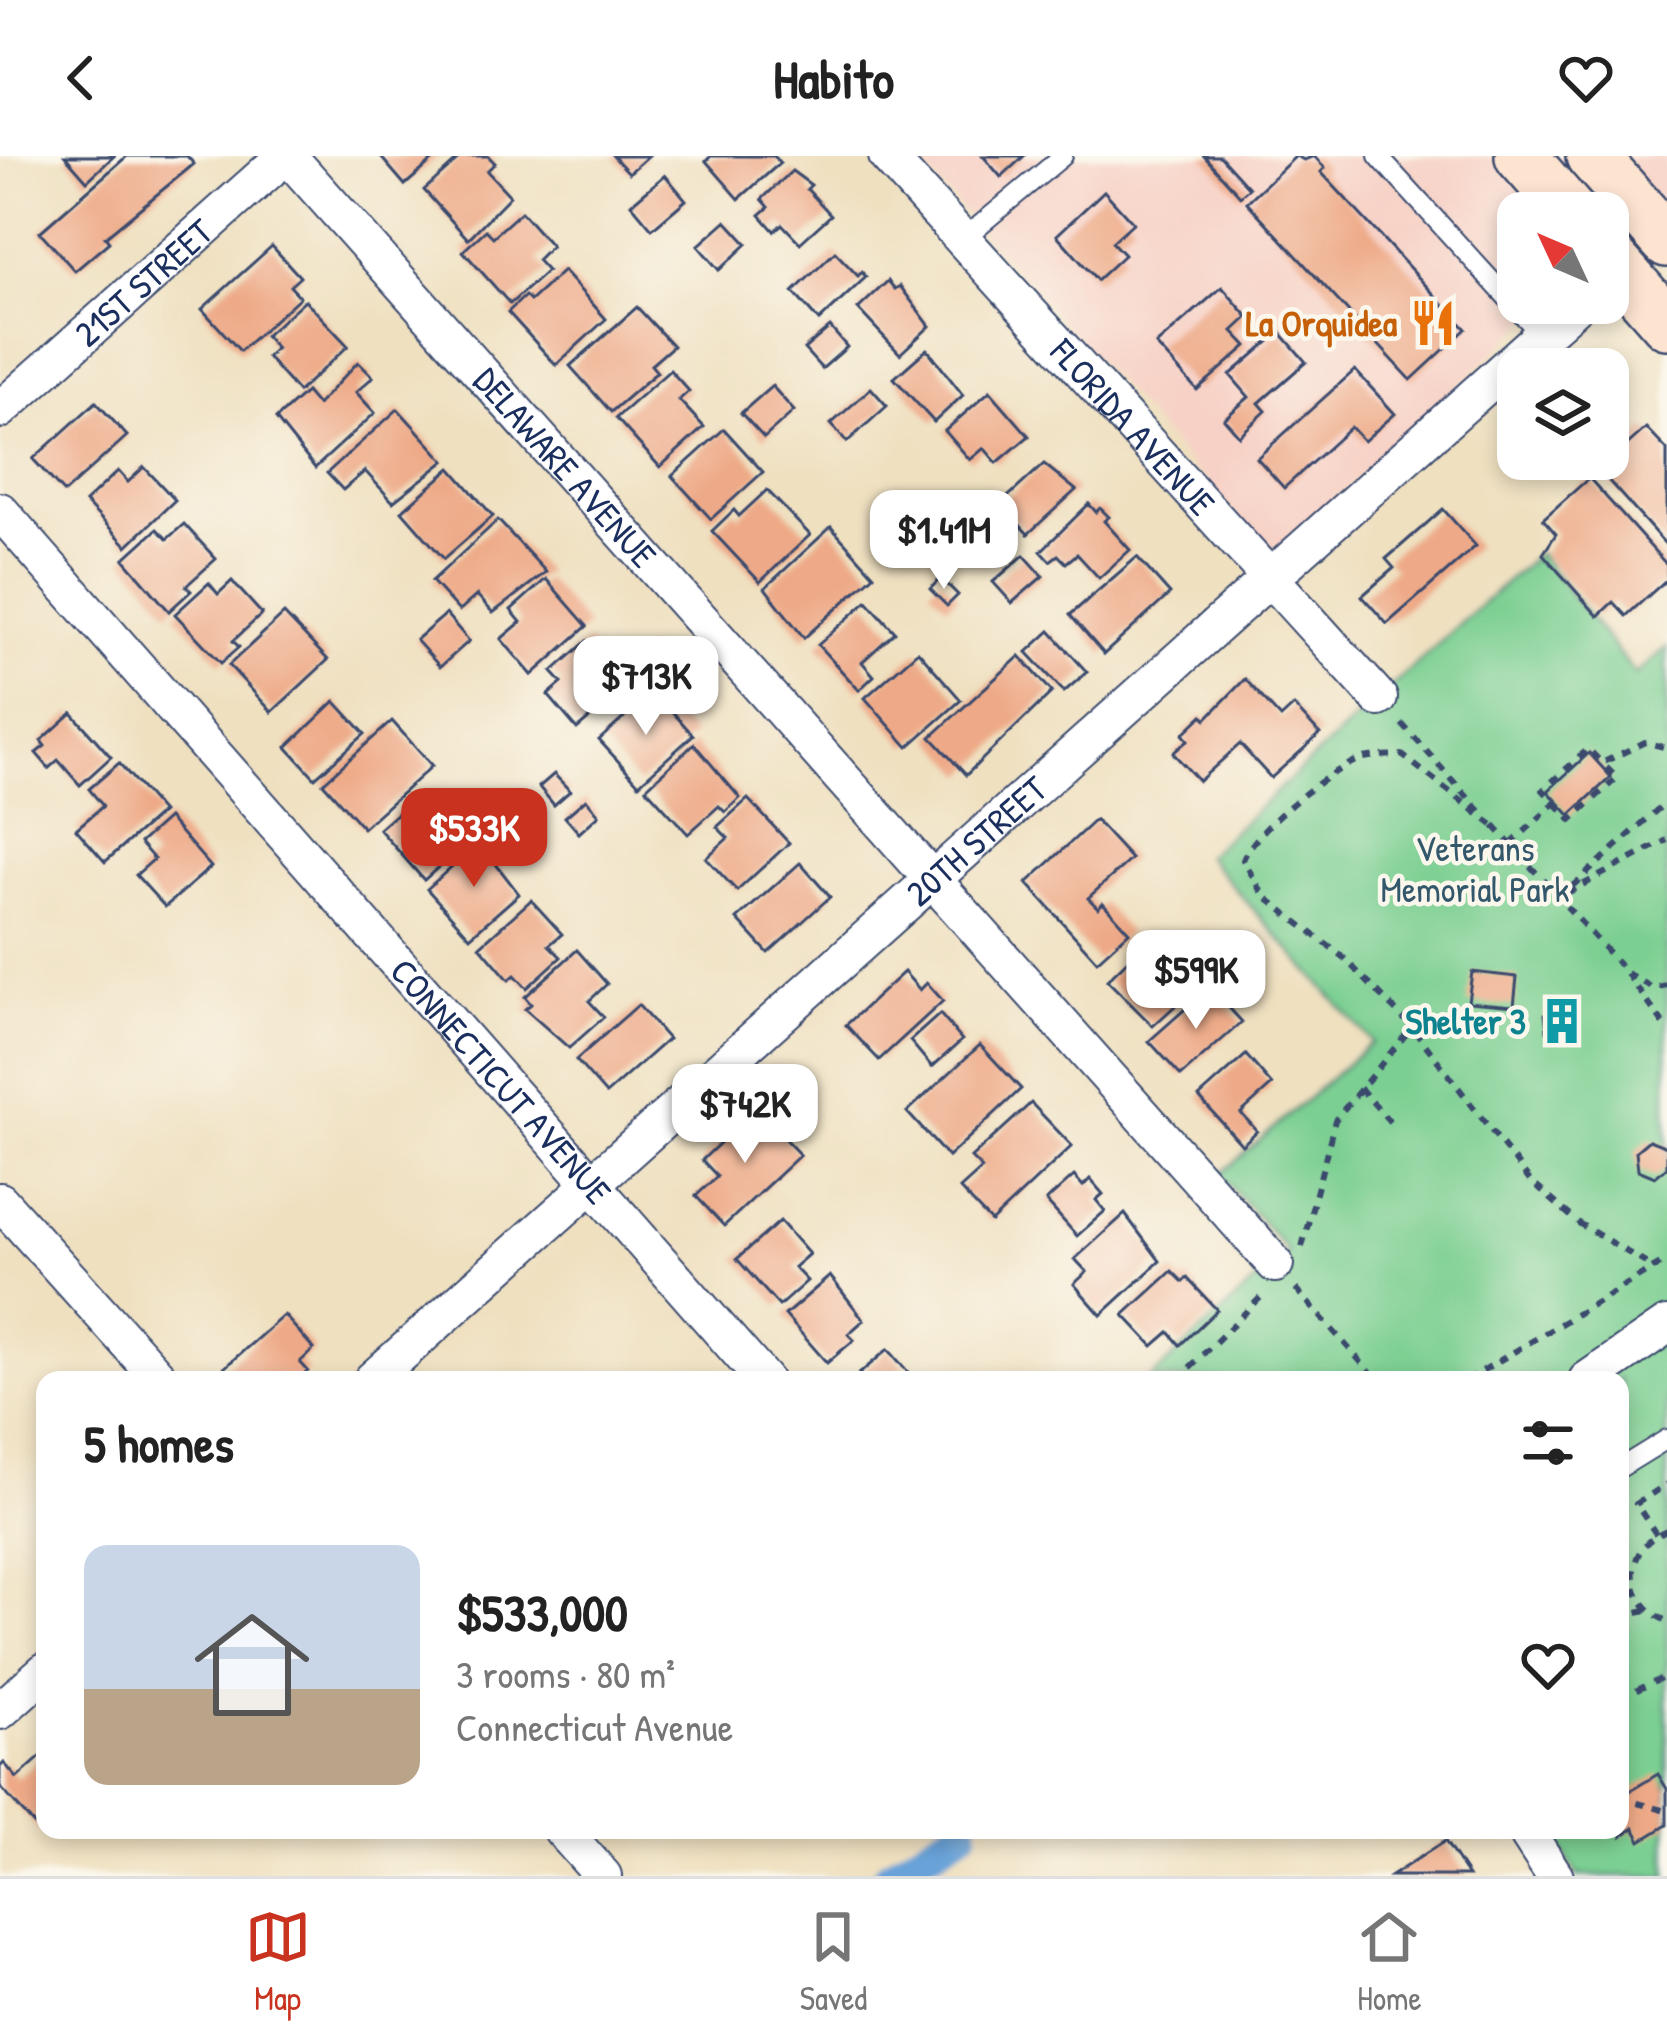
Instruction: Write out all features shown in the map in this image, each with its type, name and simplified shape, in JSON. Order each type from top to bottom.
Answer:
[{"type":"main road","points":[[1592,156],[1640,224]]},
{"type":"main road","points":[[1546,184],[1582,191],[1640,224]]},
{"type":"main road","points":[[1629,270],[1667,283]]},
{"type":"main road","points":[[1629,285],[1667,323]]},
{"type":"street","name":"21ST STREET","points":[[0,410],[286,156]]},
{"type":"street","name":"DELAWARE AVENUE","points":[[286,156],[1281,1274]]},
{"type":"street","name":"FLORIDA AVENUE","points":[[887,156],[1378,698]]},
{"type":"street","name":"20TH STREET","points":[[382,1371],[1555,324]]},
{"type":"street","name":"CONNECTICUT AVENUE","points":[[0,511],[595,1182],[756,1371]]},
{"type":"street","points":[[0,1201],[153,1371]]},
{"type":"street","points":[[1600,1371],[1667,1325]]},
{"type":"street","points":[[0,1711],[36,1679]]},
{"type":"street","points":[[570,1839],[603,1876]]},
{"type":"street","points":[[1532,1839],[1555,1876]]},
{"type":"lane","points":[[963,239],[1063,156]]},
{"type":"lane","points":[[1378,156],[1542,336]]},
{"type":"lane","points":[[1629,1462],[1667,1439]]},
{"type":"path","points":[[1378,698],[1625,971],[1667,1028]]},
{"type":"path","points":[[1602,764],[1645,742],[1667,748]]},
{"type":"path","points":[[1588,749],[1602,764],[1616,778],[1571,820],[1543,790],[1588,749]]},
{"type":"path","points":[[1493,825],[1402,755],[1363,758],[1320,784],[1249,843],[1243,860],[1265,897],[1344,958],[1412,1027],[1530,1181],[1580,1224],[1654,1268]]},
{"type":"path","points":[[1559,898],[1667,801]]},
{"type":"path","points":[[1510,845],[1555,803]]},
{"type":"path","points":[[1559,898],[1667,840]]},
{"type":"path","points":[[1625,971],[1653,988],[1667,985]]},
{"type":"path","points":[[1187,1371],[1281,1274],[1310,1233],[1336,1120],[1412,1027]]},
{"type":"path","points":[[1360,1088],[1392,1124]]},
{"type":"path","points":[[1482,1371],[1667,1260]]},
{"type":"path","points":[[1281,1274],[1369,1371]]},
{"type":"path","points":[[1656,1534],[1636,1504],[1667,1484]]},
{"type":"path","points":[[1667,1530],[1656,1534],[1635,1558],[1635,1591],[1647,1609],[1667,1621]]},
{"type":"path","points":[[1629,1597],[1635,1591]]},
{"type":"path","points":[[1629,1614],[1647,1609]]},
{"type":"path","points":[[1629,1694],[1667,1676]]},
{"type":"path","points":[[1629,1796],[1667,1811]]},
{"type":"shaded area","points":[[914,156],[1667,156],[1667,194],[1629,229],[1629,192],[1497,192],[1497,324],[1525,324],[1272,556]]},
{"type":"green space","name":"Veterans Memorial Park","points":[[1538,553],[1636,675],[1667,647],[1667,1876],[1578,1876],[1556,1839],[1629,1839],[1629,1371],[1159,1371],[1288,1252],[1220,1175],[1372,1042],[1206,856]]},
{"type":"building","points":[[65,156],[114,156],[87,181]]},
{"type":"building","points":[[127,156],[187,156],[194,164],[105,237],[109,242],[75,271],[40,232]]},
{"type":"building","points":[[380,156],[438,156],[405,185]]},
{"type":"building","points":[[462,156],[488,156],[495,163],[487,171],[510,196],[468,239],[424,190]]},
{"type":"building","points":[[613,156],[648,156],[629,173]]},
{"type":"building","points":[[711,156],[774,156],[780,163],[739,199],[706,161]]},
{"type":"building","points":[[983,156],[1024,156],[1001,177]]},
{"type":"building","points":[[1204,156],[1220,156],[1249,188],[1240,196]]},
{"type":"building","points":[[1296,156],[1304,160],[1314,156],[1325,168],[1321,172],[1466,329],[1411,380],[1247,202]]},
{"type":"building","points":[[792,171],[811,185],[807,189],[831,215],[800,243],[782,224],[774,231],[760,215],[769,207],[762,199]]},
{"type":"building","points":[[665,175],[686,200],[652,229],[631,204]]},
{"type":"building","points":[[1104,191],[1133,223],[1112,242],[1124,255],[1097,280],[1057,235]]},
{"type":"building","points":[[521,212],[551,246],[537,260],[547,271],[510,304],[463,251],[486,230],[493,237]]},
{"type":"building","points":[[726,221],[747,244],[719,270],[698,246]]},
{"type":"building","points":[[272,246],[300,277],[290,286],[300,297],[240,351],[202,309]]},
{"type":"building","points":[[835,252],[858,276],[862,272],[866,277],[819,321],[793,292]]},
{"type":"building","points":[[563,271],[606,319],[556,365],[508,312],[525,296],[530,301]]},
{"type":"building","points":[[888,281],[895,289],[900,286],[930,326],[900,354],[858,309]]},
{"type":"building","points":[[1222,287],[1248,317],[1233,331],[1247,346],[1197,390],[1156,345]]},
{"type":"building","points":[[305,300],[348,346],[298,392],[267,357],[276,348],[265,336]]},
{"type":"building","points":[[637,307],[673,346],[651,365],[657,372],[611,412],[570,366]]},
{"type":"building","points":[[830,327],[847,347],[822,369],[804,349]]},
{"type":"building","points":[[1280,332],[1306,362],[1259,403],[1266,411],[1239,436],[1224,419],[1249,397],[1230,375]]},
{"type":"building","points":[[927,349],[963,395],[934,422],[894,378]]},
{"type":"building","points":[[358,362],[373,377],[356,392],[375,413],[315,468],[276,419],[306,392],[317,405]]},
{"type":"building","points":[[670,370],[689,391],[679,400],[704,427],[660,467],[616,418]]},
{"type":"building","points":[[1355,370],[1395,414],[1364,441],[1351,427],[1284,488],[1257,458]]},
{"type":"building","points":[[772,386],[794,411],[764,438],[741,413]]},
{"type":"building","points":[[871,388],[887,406],[847,442],[831,424]]},
{"type":"building","points":[[990,391],[1029,436],[997,463],[984,448],[970,460],[945,431]]},
{"type":"building","points":[[96,402],[127,436],[64,493],[33,459]]},
{"type":"building","points":[[398,409],[445,461],[393,502],[365,471],[343,490],[327,473]]},
{"type":"building","points":[[1646,428],[1667,450],[1667,546],[1608,480],[1629,480],[1629,443]]},
{"type":"building","points":[[724,429],[763,472],[711,519],[672,476]]},
{"type":"building","points":[[1044,464],[1076,490],[1028,534],[1000,504]]},
{"type":"building","points":[[144,467],[175,500],[127,546],[85,502],[118,471],[128,482]]},
{"type":"building","points":[[451,468],[493,516],[444,559],[402,511]]},
{"type":"building","points":[[1591,480],[1667,565],[1667,579],[1626,616],[1613,602],[1598,616],[1543,554],[1556,534],[1543,519]]},
{"type":"building","points":[[767,490],[810,535],[760,582],[712,531],[734,510],[739,516]]},
{"type":"building","points":[[1089,504],[1109,517],[1104,521],[1130,550],[1099,578],[1077,554],[1066,563],[1058,555],[1050,561],[1041,551]]},
{"type":"building","points":[[969,507],[988,528],[957,557],[938,536]]},
{"type":"building","points":[[1443,509],[1476,546],[1387,624],[1362,596],[1394,568],[1386,559]]},
{"type":"building","points":[[498,520],[546,572],[493,613],[477,595],[459,611],[432,581]]},
{"type":"building","points":[[184,524],[216,559],[186,586],[191,591],[169,611],[124,559],[157,529],[167,539]]},
{"type":"building","points":[[831,527],[874,575],[804,638],[765,588]]},
{"type":"building","points":[[1024,555],[1043,576],[1012,603],[993,582]]},
{"type":"building","points":[[1137,557],[1170,594],[1104,654],[1070,615]]},
{"type":"building","points":[[941,578],[958,595],[947,606],[930,589]]},
{"type":"building","points":[[546,579],[587,626],[532,675],[501,639],[521,622],[511,610]]},
{"type":"building","points":[[232,581],[262,614],[233,641],[239,647],[221,663],[175,614],[209,583],[218,594]]},
{"type":"building","points":[[867,601],[895,632],[862,662],[874,676],[859,690],[818,645]]},
{"type":"building","points":[[284,614],[328,660],[272,712],[229,665]]},
{"type":"building","points":[[446,614],[469,641],[440,667],[416,640]]},
{"type":"building","points":[[1050,631],[1087,672],[1064,692],[1027,652]]},
{"type":"building","points":[[587,641],[626,687],[577,729],[548,695],[562,683],[552,672]]},
{"type":"building","points":[[918,651],[961,700],[908,747],[865,698]]},
{"type":"building","points":[[1020,656],[1052,692],[966,775],[931,737]]},
{"type":"building","points":[[1245,679],[1281,718],[1294,706],[1320,734],[1271,778],[1240,744],[1199,781],[1173,753],[1188,740],[1183,734],[1203,715],[1206,719]]},
{"type":"building","points":[[654,691],[693,735],[639,784],[599,740]]},
{"type":"building","points":[[335,701],[365,734],[315,778],[287,747]]},
{"type":"building","points":[[72,713],[111,757],[80,785],[58,760],[49,768],[36,753],[45,746],[41,741]]},
{"type":"building","points":[[392,721],[432,766],[363,828],[323,783]]},
{"type":"building","points":[[694,744],[740,798],[725,812],[719,806],[688,834],[646,788]]},
{"type":"building","points":[[1589,753],[1611,777],[1570,815],[1548,791]]},
{"type":"building","points":[[119,763],[162,812],[105,862],[76,829],[103,806],[89,789]]},
{"type":"building","points":[[554,774],[570,791],[554,805],[539,787]]},
{"type":"building","points":[[438,796],[469,830],[439,856],[444,862],[424,880],[379,829],[413,799],[423,810]]},
{"type":"building","points":[[586,799],[599,815],[579,833],[565,817]]},
{"type":"building","points":[[748,799],[789,843],[737,891],[706,858],[728,838],[717,827]]},
{"type":"building","points":[[168,818],[211,867],[165,907],[136,875],[154,859],[140,843]]},
{"type":"building","points":[[1095,820],[1131,859],[1088,898],[1098,908],[1103,903],[1129,932],[1097,961],[1027,883]]},
{"type":"building","points":[[479,842],[519,894],[470,937],[427,889]]},
{"type":"building","points":[[800,863],[830,897],[768,953],[737,919]]},
{"type":"building","points":[[531,900],[562,934],[549,945],[561,957],[527,988],[515,975],[509,980],[480,946]]},
{"type":"building","points":[[577,950],[607,984],[589,1001],[604,1017],[569,1048],[525,1009],[531,1004],[525,997]]},
{"type":"building","points":[[1173,951],[1201,982],[1153,1026],[1107,980],[1131,957],[1143,970],[1148,965],[1152,970]]},
{"type":"building","points":[[904,972],[920,990],[927,983],[943,1001],[879,1060],[846,1025]]},
{"type":"building","points":[[1472,972],[1517,977],[1514,1006],[1468,1002]]},
{"type":"building","points":[[1210,987],[1242,1022],[1181,1076],[1149,1041]]},
{"type":"building","name":"Shelter 3","points":[[1558,1002],[1577,1008],[1578,1028],[1562,1038],[1547,1031],[1545,1014]]},
{"type":"building","points":[[638,1005],[668,1039],[606,1094],[576,1060]]},
{"type":"building","points":[[940,1014],[962,1040],[932,1067],[910,1041]]},
{"type":"building","points":[[980,1045],[1021,1089],[948,1157],[907,1112]]},
{"type":"building","points":[[1246,1055],[1272,1085],[1241,1113],[1257,1131],[1242,1145],[1199,1097]]},
{"type":"building","points":[[1031,1103],[1072,1146],[991,1222],[960,1189],[982,1169],[971,1158]]},
{"type":"building","points":[[756,1109],[800,1155],[724,1226],[696,1196],[717,1176],[702,1160]]},
{"type":"building","points":[[1649,1140],[1667,1147],[1667,1167],[1655,1177],[1638,1170],[1636,1151]]},
{"type":"building","points":[[1074,1176],[1083,1186],[1090,1179],[1103,1194],[1096,1200],[1105,1211],[1077,1236],[1046,1201]]},
{"type":"building","points":[[1125,1214],[1160,1261],[1101,1315],[1074,1284],[1087,1272],[1075,1259]]},
{"type":"building","points":[[780,1221],[809,1254],[794,1267],[807,1281],[779,1306],[737,1259]]},
{"type":"building","points":[[1172,1271],[1183,1282],[1187,1278],[1217,1310],[1180,1345],[1169,1332],[1153,1346],[1124,1315]]},
{"type":"building","points":[[830,1276],[864,1320],[848,1334],[854,1340],[827,1363],[785,1315]]},
{"type":"building","points":[[284,1315],[314,1349],[300,1362],[308,1371],[224,1368]]},
{"type":"building","points":[[888,1349],[907,1371],[862,1371]]},
{"type":"building","points":[[36,1761],[36,1827],[0,1787],[0,1767],[4,1763],[17,1778]]},
{"type":"building","points":[[1658,1774],[1667,1789],[1667,1825],[1641,1841],[1634,1828],[1629,1831],[1629,1792]]},
{"type":"building","points":[[1445,1841],[1468,1876],[1391,1876]]},
{"type":"waterway","points":[[888,1876],[948,1839]]},
{"type":"place","name":"La Orquidea","points":[[1433,323]]},
{"type":"place","name":"Shelter 3","points":[[1562,1021]]}]
